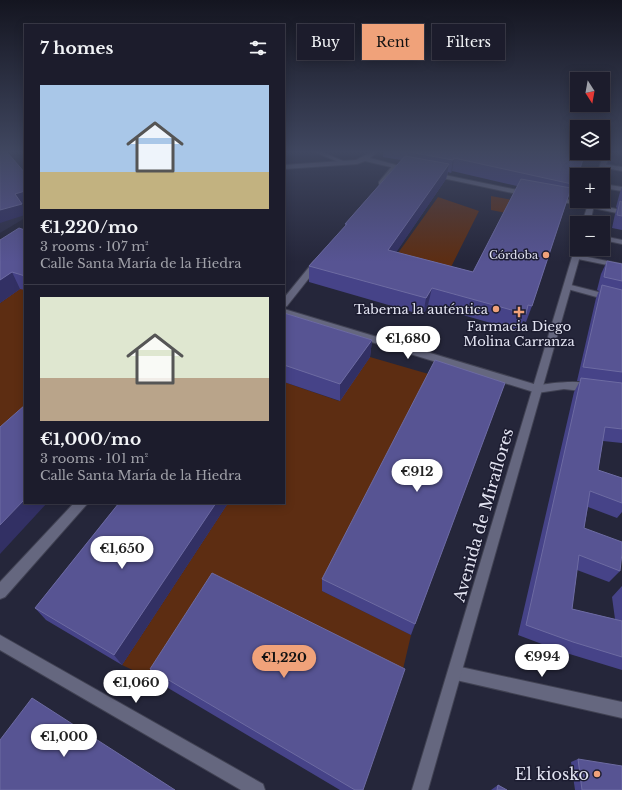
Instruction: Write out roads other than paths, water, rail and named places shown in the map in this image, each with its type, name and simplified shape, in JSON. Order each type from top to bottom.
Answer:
[{"type":"street","points":[[374,192],[377,189]]},
{"type":"street","points":[[506,189],[532,194]]},
{"type":"street","points":[[547,197],[570,201]]},
{"type":"street","points":[[607,208],[622,212]]},
{"type":"street","points":[[610,239],[622,242]]},
{"type":"street","points":[[285,303],[324,255]]},
{"type":"street","name":"Avenida de Miraflores","points":[[420,790],[456,673],[576,256]]},
{"type":"street","points":[[590,256],[622,266]]},
{"type":"street","points":[[567,286],[622,300]]},
{"type":"street","points":[[285,312],[537,389],[564,385],[600,389]]},
{"type":"street","points":[[0,592],[81,504]]},
{"type":"street","points":[[0,642],[257,790]]},
{"type":"street","points":[[456,673],[622,710]]},
{"type":"place","name":"Córdoba","points":[[546,255]]},
{"type":"place","name":"Taberna la auténtica","points":[[496,309]]},
{"type":"place","name":"Farmacia Diego Molina Carranza","points":[[519,312]]},
{"type":"place","name":"El kiosko","points":[[597,774]]}]
